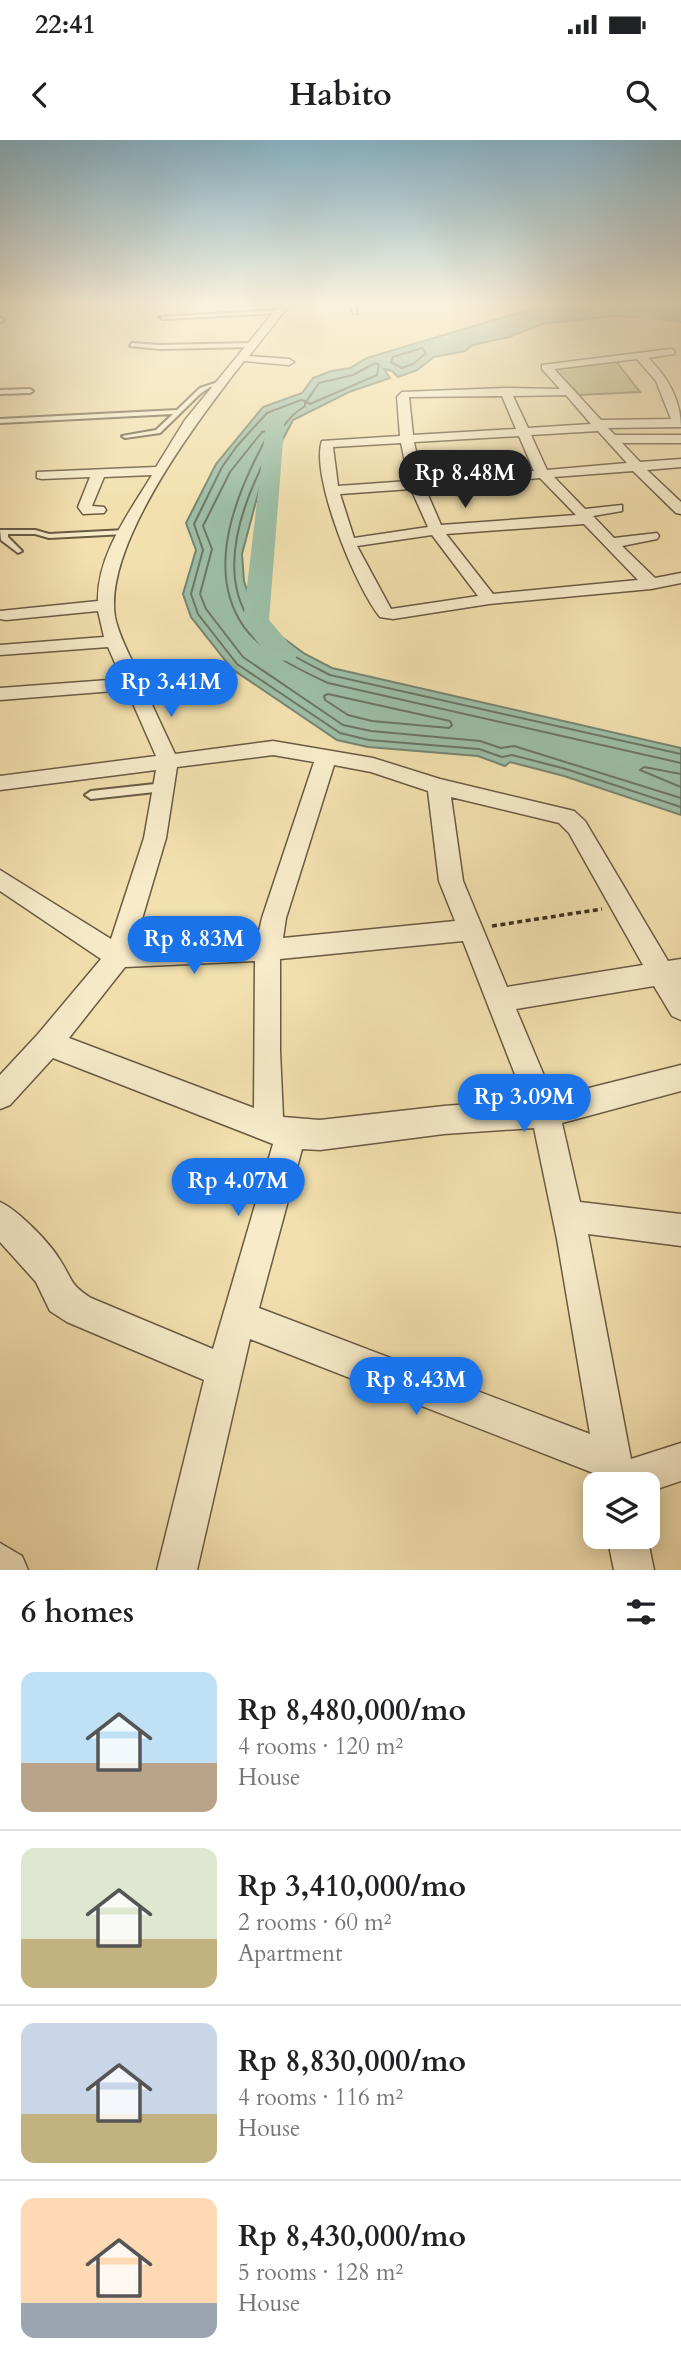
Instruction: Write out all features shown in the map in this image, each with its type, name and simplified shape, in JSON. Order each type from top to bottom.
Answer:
[{"type":"street","points":[[0,1095],[48,1043],[118,957],[155,838],[168,761],[114,641],[105,605],[109,573],[125,532],[161,471],[195,404],[221,383],[231,370]]},
{"type":"street","points":[[549,370],[636,466],[681,510]]},
{"type":"street","points":[[653,370],[666,390],[668,405],[680,423]]},
{"type":"street","points":[[666,390],[681,390]]},
{"type":"street","points":[[505,391],[542,473],[651,584]]},
{"type":"street","points":[[489,599],[436,530],[415,482],[406,438],[403,397],[406,394],[569,391]]},
{"type":"street","points":[[680,423],[326,443],[332,491],[348,544],[386,613],[489,599],[651,584],[681,578]]},
{"type":"street","points":[[613,439],[681,439]]},
{"type":"street","points":[[332,491],[415,482],[681,463]]},
{"type":"street","points":[[42,475],[161,471]]},
{"type":"street","points":[[99,472],[85,507],[88,511],[99,510]]},
{"type":"street","points":[[348,544],[436,530],[584,517],[617,508]]},
{"type":"street","points":[[611,543],[652,536]]},
{"type":"street","points":[[6,615],[105,605]]},
{"type":"street","points":[[0,650],[114,641]]},
{"type":"street","points":[[0,694],[133,684]]},
{"type":"street","points":[[0,783],[273,748],[373,765],[438,786],[566,817],[578,827],[621,906],[671,972],[681,1008]]},
{"type":"street","points":[[177,1570],[224,1371],[240,1318],[280,1131],[268,950],[274,918],[326,757]]},
{"type":"street","points":[[438,786],[445,817],[448,870],[545,1113],[568,1216],[614,1472]]},
{"type":"street","points":[[0,879],[118,957],[268,950],[471,930]]},
{"type":"street","points":[[500,1000],[671,972]]},
{"type":"street","points":[[48,1043],[280,1131],[320,1135],[444,1120],[545,1113],[681,1078]]},
{"type":"street","points":[[568,1216],[681,1230]]},
{"type":"street","points":[[0,1218],[48,1270],[62,1298],[79,1310],[224,1371]]},
{"type":"street","points":[[240,1318],[606,1472]]},
{"type":"street","points":[[634,1472],[681,1462]]},
{"type":"street","points":[[630,1549],[634,1570]]},
{"type":"street","points":[[0,1563],[8,1570]]},
{"type":"lane","points":[[0,393],[30,391]]},
{"type":"lane","points":[[125,436],[158,432],[179,412],[195,404]]},
{"type":"lane","points":[[0,421],[179,412]]},
{"type":"lane","points":[[2,535],[35,532],[49,536],[125,532]]},
{"type":"lane","points":[[2,535],[18,551]]},
{"type":"lane","points":[[91,795],[164,787]]},
{"type":"path","points":[[471,930],[621,906]]},
{"type":"shaded area","points":[[554,370],[623,370],[640,392],[579,395]]},
{"type":"water","points":[[384,370],[390,378],[349,392],[293,420],[262,479],[242,554],[244,581],[256,618],[305,654],[332,668],[681,748],[681,815],[564,776],[510,762],[505,766],[478,756],[368,747],[337,740],[232,669],[191,617],[183,594],[196,550],[186,523],[216,464],[263,407],[302,393],[313,378],[331,371]]},
{"type":"water","points":[[387,370],[417,370],[398,377]]},
{"type":"waterway","points":[[276,416],[256,621],[284,654]]}]
